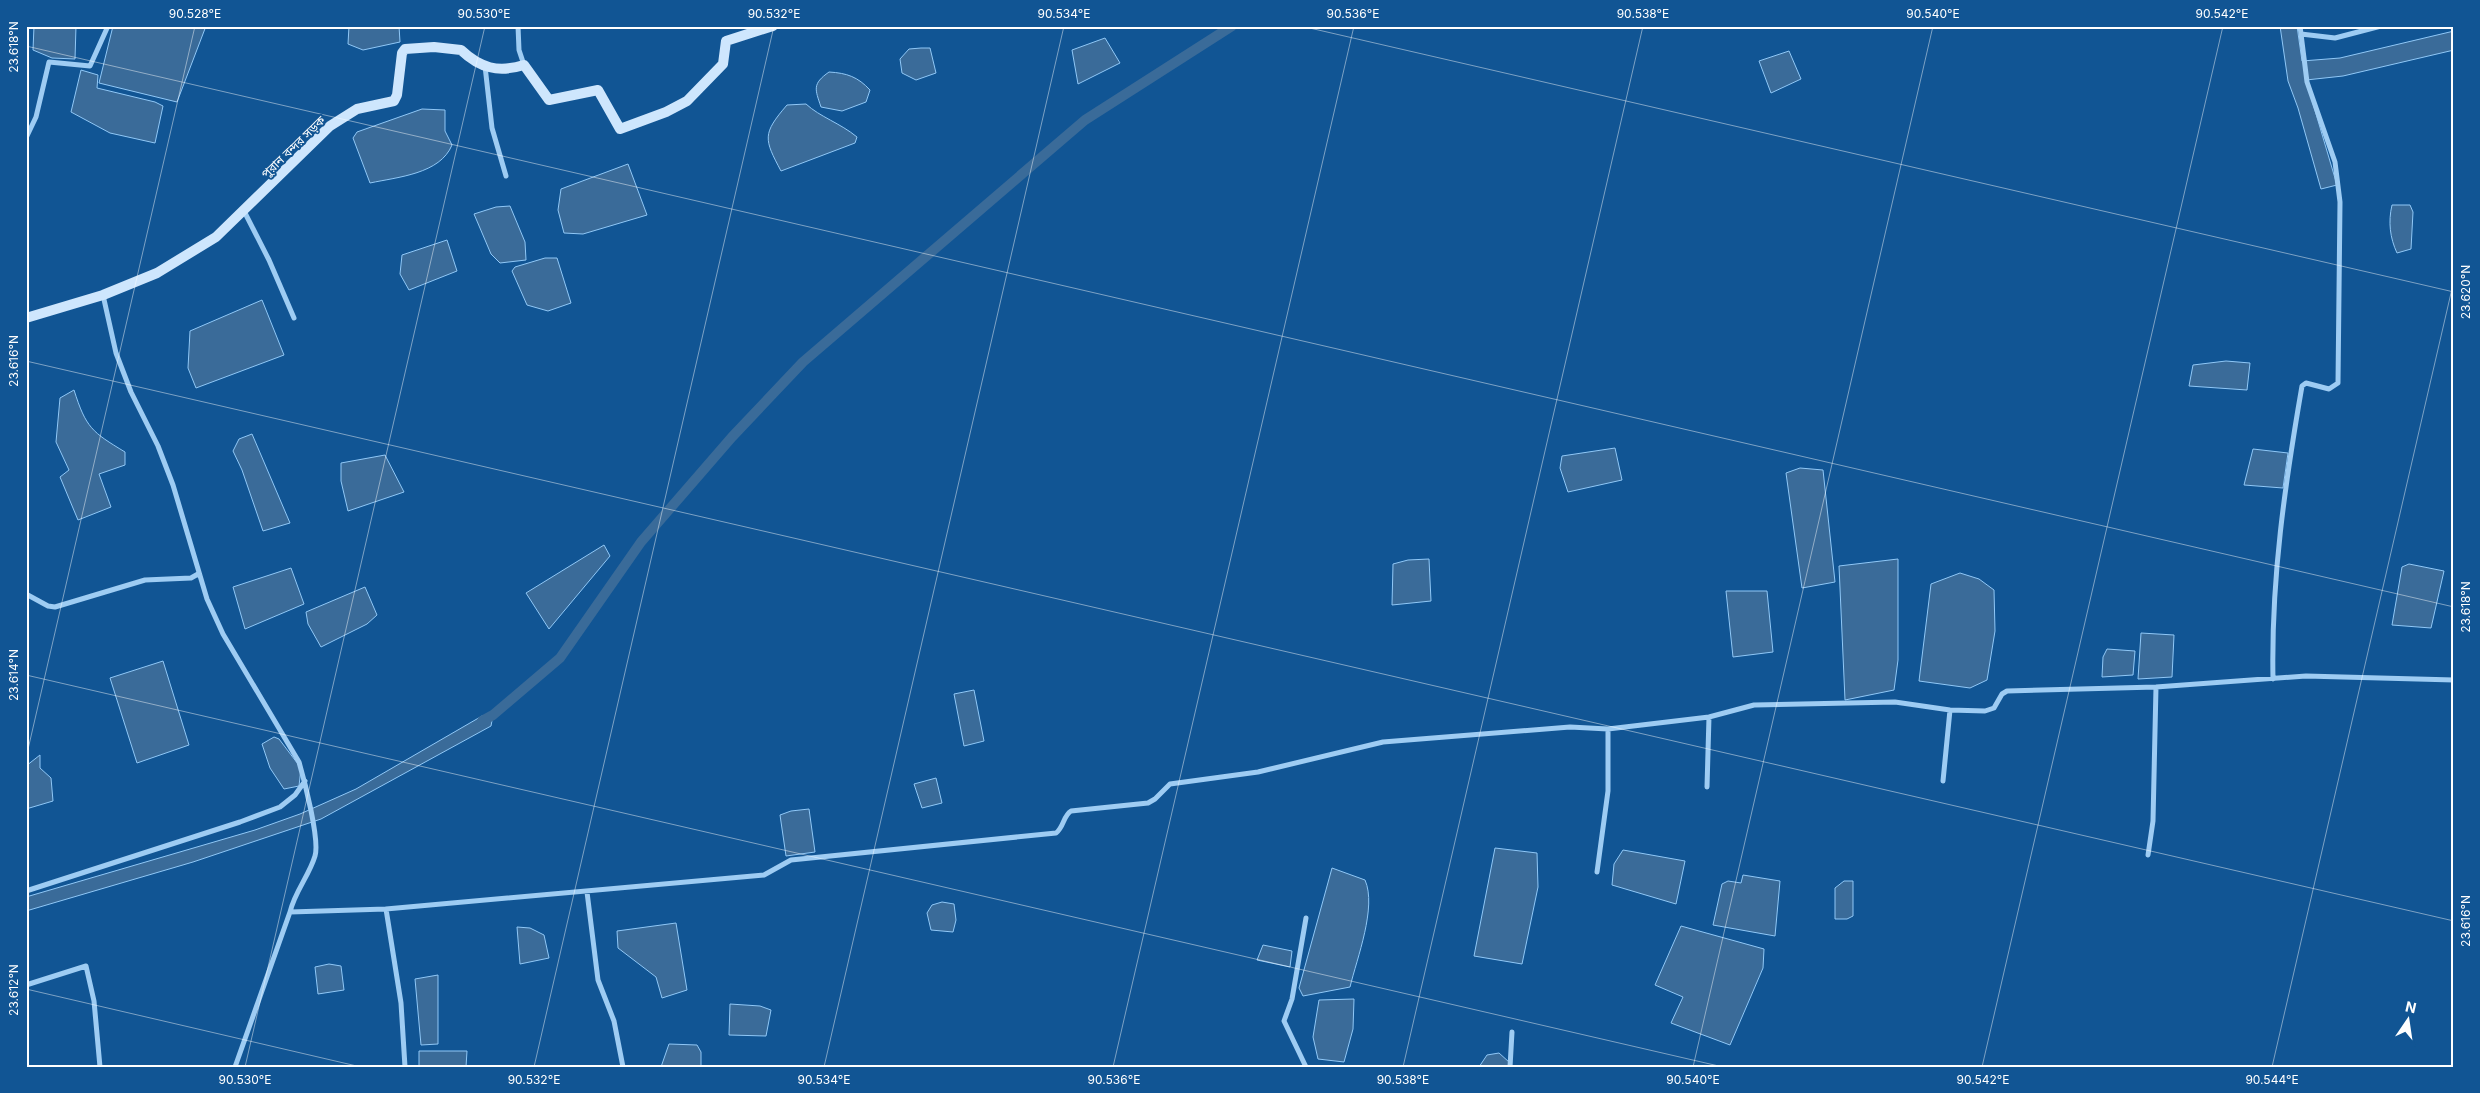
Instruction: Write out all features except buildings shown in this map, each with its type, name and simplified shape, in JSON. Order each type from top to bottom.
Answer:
[{"type":"street","points":[[26,138],[36,117],[49,62],[90,66],[108,26]]},
{"type":"street","points":[[518,26],[519,50],[524,65],[548,100],[598,90],[620,129],[666,112],[687,101],[723,64],[726,41],[773,26]]},
{"type":"street","points":[[2273,679],[2274,580],[2291,449],[2302,386],[2306,383],[2330,389],[2338,383],[2340,202],[2335,162],[2308,82],[2301,48],[2300,26]]},
{"type":"street","points":[[2301,34],[2335,38],[2381,26]]},
{"type":"street","name":"পুরান বন্দর সড়ক","points":[[26,318],[103,295],[158,273],[216,237],[244,212],[330,126],[357,109],[394,101],[397,95],[402,53],[405,49],[427,47],[461,50],[472,61],[484,66],[503,69],[524,65]]},
{"type":"street","points":[[484,66],[492,128],[506,176]]},
{"type":"street","points":[[244,212],[269,260],[294,318]]},
{"type":"street","points":[[103,295],[116,353],[131,392],[158,446],[173,485],[207,599],[222,634],[299,762],[305,780],[315,855],[299,887],[235,1067]]},
{"type":"street","points":[[26,594],[48,606],[55,607],[145,580],[192,578],[198,574]]},
{"type":"street","points":[[290,912],[386,909],[764,875],[791,860],[1056,833],[1062,829],[1066,815],[1071,811],[1148,803],[1155,799],[1170,784],[1258,772],[1383,742],[1570,727],[1608,729],[1709,717],[1754,705],[1895,702],[1950,710],[1984,711],[1994,708],[2002,694],[2008,691],[2156,687],[2306,676],[2454,680]]},
{"type":"street","points":[[2148,855],[2153,822],[2156,687]]},
{"type":"street","points":[[1943,781],[1950,710]]},
{"type":"street","points":[[1707,787],[1709,717]]},
{"type":"street","points":[[1597,872],[1608,790],[1608,729]]},
{"type":"street","points":[[26,891],[240,822],[280,807],[295,795],[305,780]]},
{"type":"street","points":[[587,892],[598,980],[614,1021],[623,1067]]},
{"type":"street","points":[[386,909],[401,1002],[405,1067]]},
{"type":"street","points":[[1306,918],[1292,999],[1284,1021],[1306,1067]]},
{"type":"street","points":[[26,985],[86,966],[94,1000],[100,1067]]},
{"type":"street","points":[[1510,1067],[1512,1032]]},
{"type":"water","points":[[34,26],[76,26],[75,59],[52,58],[33,50]]},
{"type":"water","points":[[113,26],[206,26],[177,102],[99,83]]},
{"type":"water","points":[[349,26],[399,26],[400,42],[363,50],[348,44]]},
{"type":"water","points":[[2280,26],[2297,26],[2302,61],[2340,58],[2454,31],[2454,50],[2343,76],[2306,80],[2337,185],[2321,189],[2298,108],[2288,81]]},
{"type":"water","points":[[1105,38],[1120,63],[1078,84],[1072,50]]},
{"type":"water","points":[[930,48],[936,73],[916,80],[902,73],[900,59],[909,49]]},
{"type":"water","points":[[1789,51],[1801,79],[1771,93],[1759,61]]},
{"type":"water","points":[[81,70],[98,75],[97,88],[155,102],[163,106],[155,143],[110,133],[71,112]]},
{"type":"water","points":[[829,72],[841,73],[861,82],[870,90],[866,102],[842,111],[821,107],[816,87],[820,80]]},
{"type":"water","points":[[806,104],[817,113],[857,137],[855,143],[781,171],[769,144],[770,130],[787,105]]},
{"type":"water","points":[[422,109],[445,110],[445,131],[452,145],[446,155],[438,162],[417,173],[370,183],[353,138],[357,132]]},
{"type":"water","points":[[628,164],[647,215],[583,234],[564,233],[558,210],[561,189]]},
{"type":"water","points":[[2392,205],[2410,205],[2413,212],[2411,249],[2397,253],[2390,230]]},
{"type":"water","points":[[510,206],[525,242],[526,260],[500,263],[491,254],[474,214],[496,207]]},
{"type":"water","points":[[447,240],[457,271],[409,290],[400,274],[402,255]]},
{"type":"water","points":[[545,258],[557,258],[571,303],[548,311],[527,305],[512,271],[515,267]]},
{"type":"water","points":[[262,300],[284,355],[196,388],[188,368],[190,331]]},
{"type":"water","points":[[2226,361],[2250,363],[2247,390],[2189,386],[2193,365]]},
{"type":"water","points":[[74,390],[82,413],[92,428],[125,452],[125,465],[99,474],[111,507],[78,520],[60,477],[69,470],[56,442],[60,398]]},
{"type":"water","points":[[252,434],[290,523],[263,531],[242,470],[233,451],[239,439]]},
{"type":"water","points":[[1615,448],[1622,480],[1568,492],[1560,468],[1562,456]]},
{"type":"water","points":[[2253,449],[2288,453],[2283,488],[2244,485]]},
{"type":"water","points":[[385,455],[404,492],[348,511],[341,481],[341,463]]},
{"type":"water","points":[[1800,468],[1823,470],[1835,582],[1802,588],[1786,473]]},
{"type":"water","points":[[604,545],[610,556],[549,629],[526,593]]},
{"type":"water","points":[[1429,559],[1431,601],[1392,605],[1393,564],[1408,560]]},
{"type":"water","points":[[1898,559],[1898,660],[1894,690],[1845,700],[1839,566]]},
{"type":"water","points":[[2409,564],[2444,571],[2431,628],[2392,625],[2402,567]]},
{"type":"water","points":[[291,568],[304,604],[245,629],[233,587]]},
{"type":"water","points":[[1960,573],[1979,579],[1994,590],[1995,631],[1987,680],[1970,688],[1919,681],[1931,584]]},
{"type":"water","points":[[365,587],[377,615],[367,624],[321,647],[308,624],[306,612]]},
{"type":"water","points":[[1726,591],[1767,591],[1773,652],[1733,657]]},
{"type":"water","points":[[2141,633],[2174,635],[2172,677],[2138,679]]},
{"type":"water","points":[[2107,649],[2135,651],[2133,675],[2102,677],[2103,657]]},
{"type":"water","points":[[163,661],[189,745],[137,763],[110,678]]},
{"type":"water","points":[[974,690],[984,741],[964,746],[954,694]]},
{"type":"water","points":[[493,715],[491,726],[321,819],[193,862],[26,911],[26,897],[255,830],[300,814],[356,789],[482,716]]},
{"type":"water","points":[[274,737],[279,739],[301,768],[299,786],[284,789],[270,768],[262,744]]},
{"type":"water","points":[[40,755],[40,768],[51,778],[53,801],[26,809],[26,766]]},
{"type":"water","points":[[936,778],[942,803],[922,808],[914,784]]},
{"type":"water","points":[[809,809],[815,852],[786,856],[780,815],[791,811]]},
{"type":"water","points":[[1495,848],[1537,853],[1538,887],[1522,964],[1474,956]]},
{"type":"water","points":[[1623,850],[1685,861],[1676,904],[1612,885],[1614,864]]},
{"type":"water","points":[[1332,868],[1365,880],[1369,904],[1365,933],[1350,987],[1303,996],[1299,988]]},
{"type":"water","points":[[1743,875],[1780,881],[1775,936],[1713,925],[1722,884],[1728,881],[1741,883]]},
{"type":"water","points":[[1844,881],[1853,881],[1853,916],[1847,919],[1835,919],[1835,888]]},
{"type":"water","points":[[942,902],[954,904],[956,920],[953,932],[931,930],[927,913],[932,905]]},
{"type":"water","points":[[676,923],[687,990],[662,998],[656,977],[618,948],[617,931]]},
{"type":"water","points":[[1681,926],[1764,949],[1763,968],[1730,1045],[1671,1023],[1683,997],[1655,985]]},
{"type":"water","points":[[517,927],[530,928],[544,935],[549,958],[520,964]]},
{"type":"water","points":[[1263,945],[1292,951],[1290,967],[1257,960]]},
{"type":"water","points":[[329,964],[341,966],[344,990],[318,994],[315,967]]},
{"type":"water","points":[[438,975],[438,1044],[421,1045],[415,979]]},
{"type":"water","points":[[1354,999],[1353,1029],[1344,1062],[1318,1059],[1313,1037],[1319,1000]]},
{"type":"water","points":[[730,1004],[760,1006],[771,1010],[766,1036],[729,1035]]},
{"type":"water","points":[[669,1044],[697,1045],[701,1052],[701,1067],[661,1067]]},
{"type":"water","points":[[419,1051],[467,1051],[466,1067],[419,1067]]},
{"type":"water","points":[[1499,1053],[1509,1062],[1508,1067],[1479,1067],[1487,1055]]},
{"type":"waterway","points":[[482,721],[493,715],[560,658],[641,542],[732,437],[803,362],[1085,120],[1232,26]]}]
